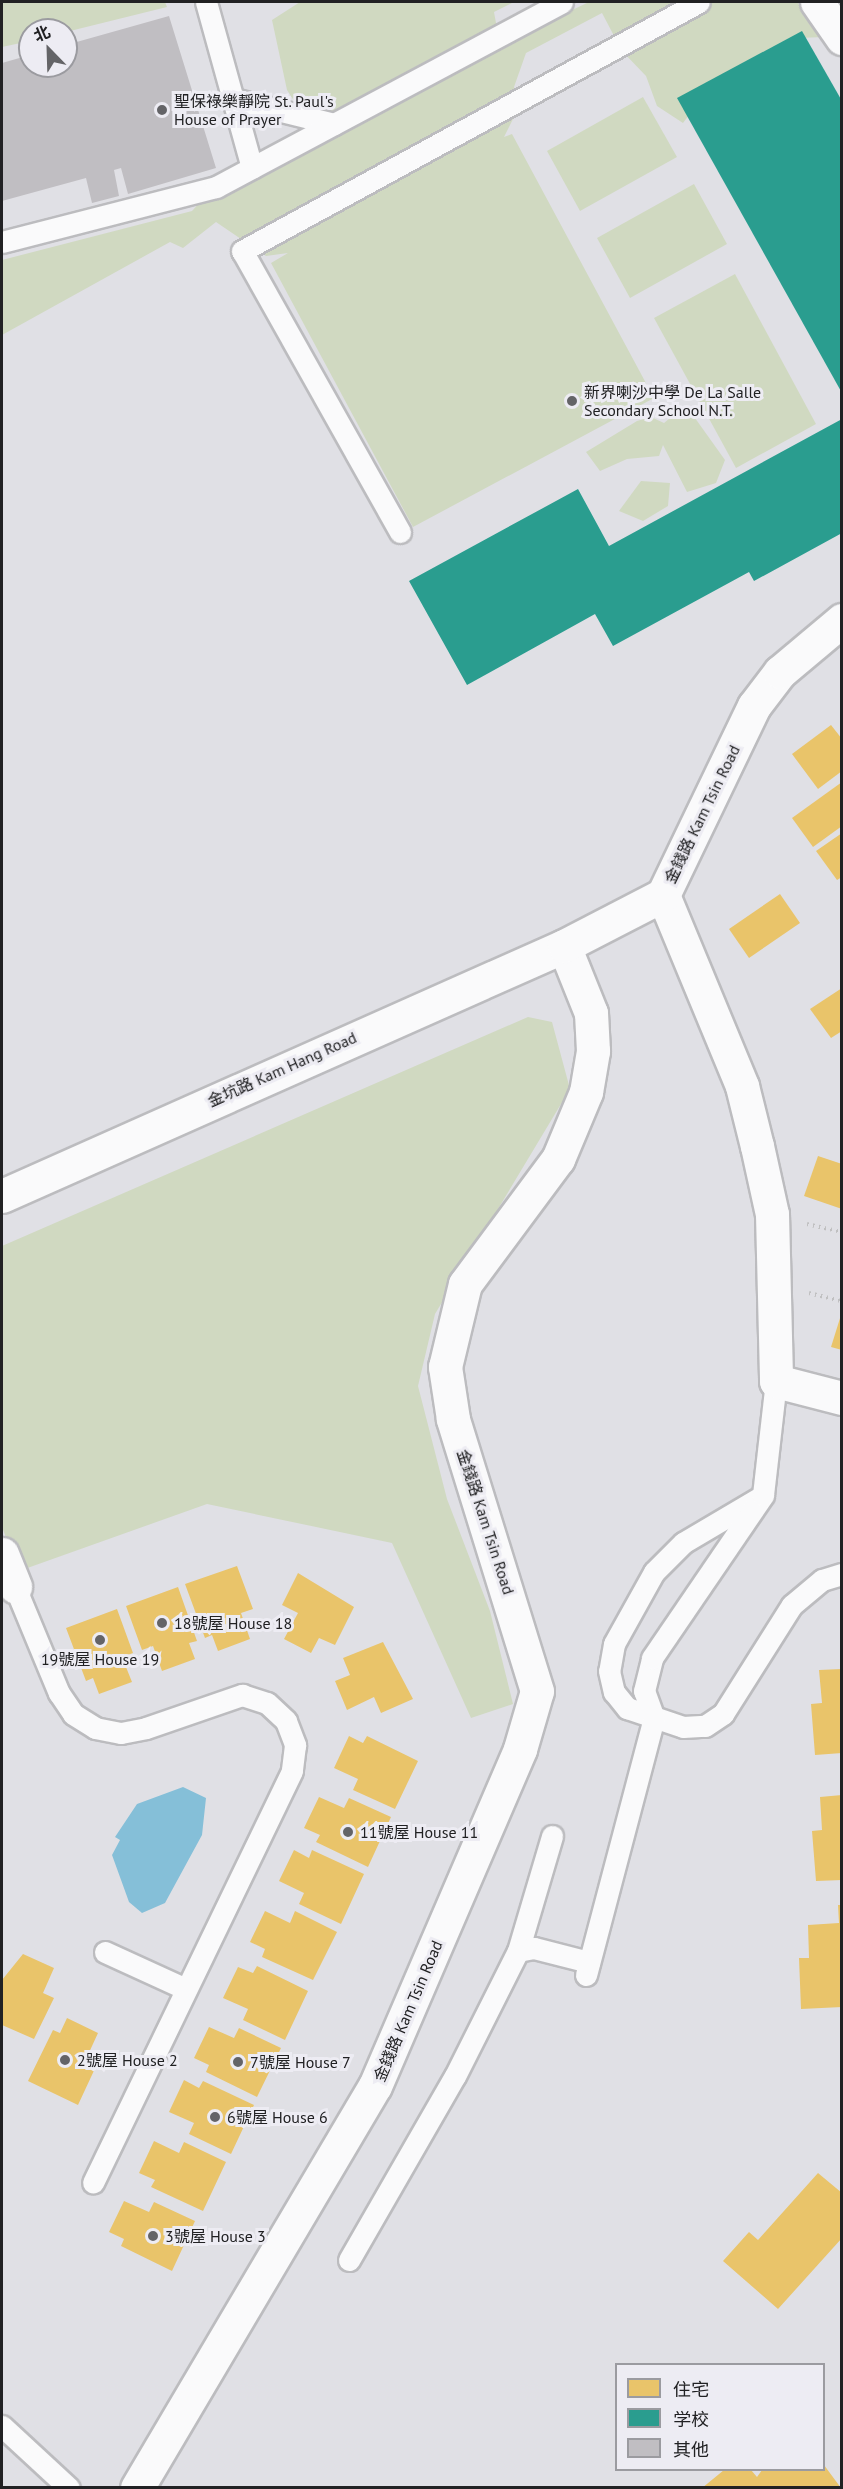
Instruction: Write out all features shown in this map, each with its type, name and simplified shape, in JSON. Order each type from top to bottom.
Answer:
[{"type":"street","points":[[817,2],[842,38]]},
{"type":"street","name":"金錢路 Kam Tsin Road","points":[[137,2487],[375,2086],[520,1749],[537,1691],[466,1462],[445,1367],[465,1284],[558,1159],[586,1092],[593,1051],[591,1013],[564,945],[663,895],[754,706],[780,672],[842,620]]},
{"type":"street","points":[[663,895],[742,1086],[757,1146],[772,1214],[776,1381],[842,1398]]},
{"type":"street","name":"金坑路 Kam Hang Road","points":[[2,1196],[564,945]]},
{"type":"street","points":[[2,1554],[15,1587]]},
{"type":"lane","points":[[206,2],[252,168]]},
{"type":"lane","points":[[2,242],[171,201],[216,187],[562,2]]},
{"type":"lane","points":[[400,532],[242,250],[699,2]]},
{"type":"lane","points":[[233,99],[334,124]]},
{"type":"lane","points":[[518,1951],[534,1948],[588,1968],[654,1718],[644,1690],[652,1658],[763,1495],[776,1381]]},
{"type":"lane","points":[[763,1495],[683,1543],[654,1572],[614,1644],[609,1671],[614,1692],[627,1708],[683,1727],[705,1726],[723,1714],[792,1605],[822,1580],[842,1574]]},
{"type":"lane","points":[[15,1587],[59,1693],[73,1714],[95,1728],[121,1733],[146,1728],[242,1695],[267,1703],[286,1721],[295,1745],[292,1771],[93,2182]]},
{"type":"lane","points":[[349,2260],[455,2076],[518,1951],[552,1836]]},
{"type":"lane","points":[[105,1952],[186,1989]]},
{"type":"lane","points":[[2,2426],[69,2487]]},
{"type":"path","points":[[798,1222],[842,1232]]},
{"type":"path","points":[[803,1291],[842,1301]]},
{"type":"green space","points":[[2,2],[165,2],[167,7],[78,29],[78,18],[18,18],[18,44],[2,47]]},
{"type":"green space","points":[[300,2],[514,2],[494,12],[496,23],[526,32],[589,2],[797,2],[824,37],[799,38],[702,98],[683,123],[657,106],[646,76],[622,51],[602,13],[526,53],[514,87],[517,111],[504,137],[512,134],[654,398],[413,527],[271,263],[288,253],[266,256],[216,222],[183,248],[170,242],[2,335],[2,260],[192,211],[233,166],[305,132],[327,113],[333,101],[314,108],[296,104],[287,90],[272,20]]},
{"type":"green space","points":[[643,97],[677,157],[580,211],[547,151]]},
{"type":"green space","points":[[694,184],[727,244],[630,298],[597,238]]},
{"type":"green space","points":[[735,274],[816,424],[736,468],[654,318]]},
{"type":"green space","points":[[681,409],[695,418],[725,460],[716,483],[687,492],[663,445],[659,456],[627,459],[600,471],[586,452],[637,421],[651,417],[664,423]]},
{"type":"green space","points":[[641,481],[670,483],[668,506],[643,521],[619,511]]},
{"type":"green space","points":[[528,1017],[552,1022],[570,1089],[435,1314],[418,1386],[447,1499],[490,1611],[513,1704],[471,1718],[392,1543],[207,1504],[19,1571],[2,1527],[2,1246]]},
{"type":"water","points":[[183,1787],[206,1798],[202,1835],[165,1903],[142,1913],[129,1902],[112,1855],[120,1840],[115,1837],[137,1804]]},
{"type":"building: 住宅","points":[[831,725],[842,739],[842,771],[818,789],[792,754]]},
{"type":"building: 住宅","points":[[842,782],[842,826],[813,847],[792,818]]},
{"type":"building: 住宅","points":[[842,833],[842,877],[837,880],[816,851]]},
{"type":"building: 住宅","points":[[780,894],[800,923],[749,958],[729,929]]},
{"type":"building: 住宅","points":[[842,988],[842,1031],[831,1038],[810,1009]]},
{"type":"building: 住宅","points":[[818,1156],[842,1164],[842,1209],[804,1196]]},
{"type":"building: 住宅","points":[[842,1315],[842,1350],[831,1347]]},
{"type":"building: 住宅","points":[[237,1566],[253,1609],[241,1613],[250,1639],[218,1651],[212,1635],[205,1638],[185,1584]]},
{"type":"building: 住宅","points":[[298,1573],[354,1607],[335,1645],[319,1638],[311,1653],[284,1639],[298,1613],[282,1605]]},
{"type":"building: 住宅","name":"18號屋 House 18","points":[[178,1587],[197,1641],[189,1643],[195,1659],[162,1671],[153,1646],[142,1650],[126,1606]]},
{"type":"building: 住宅","name":"19號屋 House 19","points":[[117,1609],[133,1653],[122,1657],[132,1682],[99,1694],[93,1678],[86,1681],[66,1628]]},
{"type":"building: 住宅","points":[[383,1642],[413,1699],[381,1713],[374,1697],[347,1710],[335,1681],[350,1675],[343,1658]]},
{"type":"building: 住宅","points":[[842,1669],[842,1753],[815,1755],[811,1704],[822,1703],[819,1670]]},
{"type":"building: 住宅","points":[[349,1736],[363,1743],[367,1736],[418,1761],[395,1809],[353,1790],[358,1779],[334,1768]]},
{"type":"building: 住宅","points":[[842,1795],[842,1880],[816,1881],[812,1831],[822,1830],[820,1797]]},
{"type":"building: 住宅","name":"11號屋 House 11","points":[[319,1797],[344,1808],[349,1798],[391,1817],[368,1867],[316,1842],[320,1835],[304,1828]]},
{"type":"building: 住宅","points":[[294,1850],[309,1858],[312,1850],[364,1874],[341,1924],[299,1904],[304,1893],[279,1881]]},
{"type":"building: 住宅","points":[[838,1905],[842,1905],[842,2007],[801,2009],[799,1958],[809,1958],[808,1925],[839,1923]]},
{"type":"building: 住宅","points":[[265,1911],[290,1923],[295,1911],[337,1932],[313,1980],[262,1957],[265,1949],[250,1942]]},
{"type":"building: 住宅","points":[[23,1954],[54,1968],[43,1993],[54,1998],[34,2039],[2,2025],[2,1980]]},
{"type":"building: 住宅","points":[[257,1966],[308,1991],[285,2040],[243,2020],[248,2009],[223,1998],[238,1967],[253,1973]]},
{"type":"building: 住宅","name":"2號屋 House 2","points":[[67,2018],[98,2033],[87,2057],[98,2062],[78,2105],[28,2081],[53,2030],[60,2033]]},
{"type":"building: 住宅","name":"7號屋 House 7","points":[[209,2027],[234,2038],[239,2028],[281,2048],[257,2097],[206,2072],[209,2065],[194,2058]]},
{"type":"building: 住宅","name":"6號屋 House 6","points":[[184,2080],[199,2088],[203,2081],[254,2105],[231,2154],[189,2134],[194,2123],[169,2112]]},
{"type":"building: 住宅","points":[[154,2141],[179,2153],[184,2142],[226,2162],[203,2211],[151,2187],[155,2180],[139,2173]]},
{"type":"building: 住宅","points":[[818,2173],[842,2193],[842,2238],[778,2309],[723,2261],[749,2232],[758,2240]]},
{"type":"building: 住宅","name":"3號屋 House 3","points":[[124,2201],[149,2212],[154,2202],[195,2221],[172,2271],[121,2246],[124,2239],[109,2232]]},
{"type":"building: 住宅","points":[[825,2466],[841,2488],[702,2488],[723,2471],[752,2471],[757,2477],[761,2471],[825,2471]]},
{"type":"building: 学校","points":[[802,31],[842,101],[842,393],[677,98]]},
{"type":"building: 学校","points":[[842,419],[842,533],[754,581],[749,572],[613,646],[595,614],[467,685],[409,581],[578,489],[609,546]]},
{"type":"building: 其他","name":"聖保祿樂靜院 St. Paul's House of Prayer","points":[[169,16],[216,168],[128,194],[121,168],[114,170],[119,196],[92,203],[86,178],[2,201],[2,63],[18,58],[18,78],[78,78],[78,42]]},
{"type":"place","name":"聖保祿樂靜院 St. Paul's House of Prayer","points":[[162,110]]},
{"type":"place","name":"新界喇沙中學 De La Salle Secondary School N.T.","points":[[572,401]]},
{"type":"place","name":"18號屋 House 18","points":[[162,1623]]},
{"type":"place","name":"19號屋 House 19","points":[[100,1640]]},
{"type":"place","name":"11號屋 House 11","points":[[348,1832]]},
{"type":"place","name":"2號屋 House 2","points":[[65,2060]]},
{"type":"place","name":"7號屋 House 7","points":[[238,2062]]},
{"type":"place","name":"6號屋 House 6","points":[[215,2117]]},
{"type":"place","name":"3號屋 House 3","points":[[153,2236]]}]
